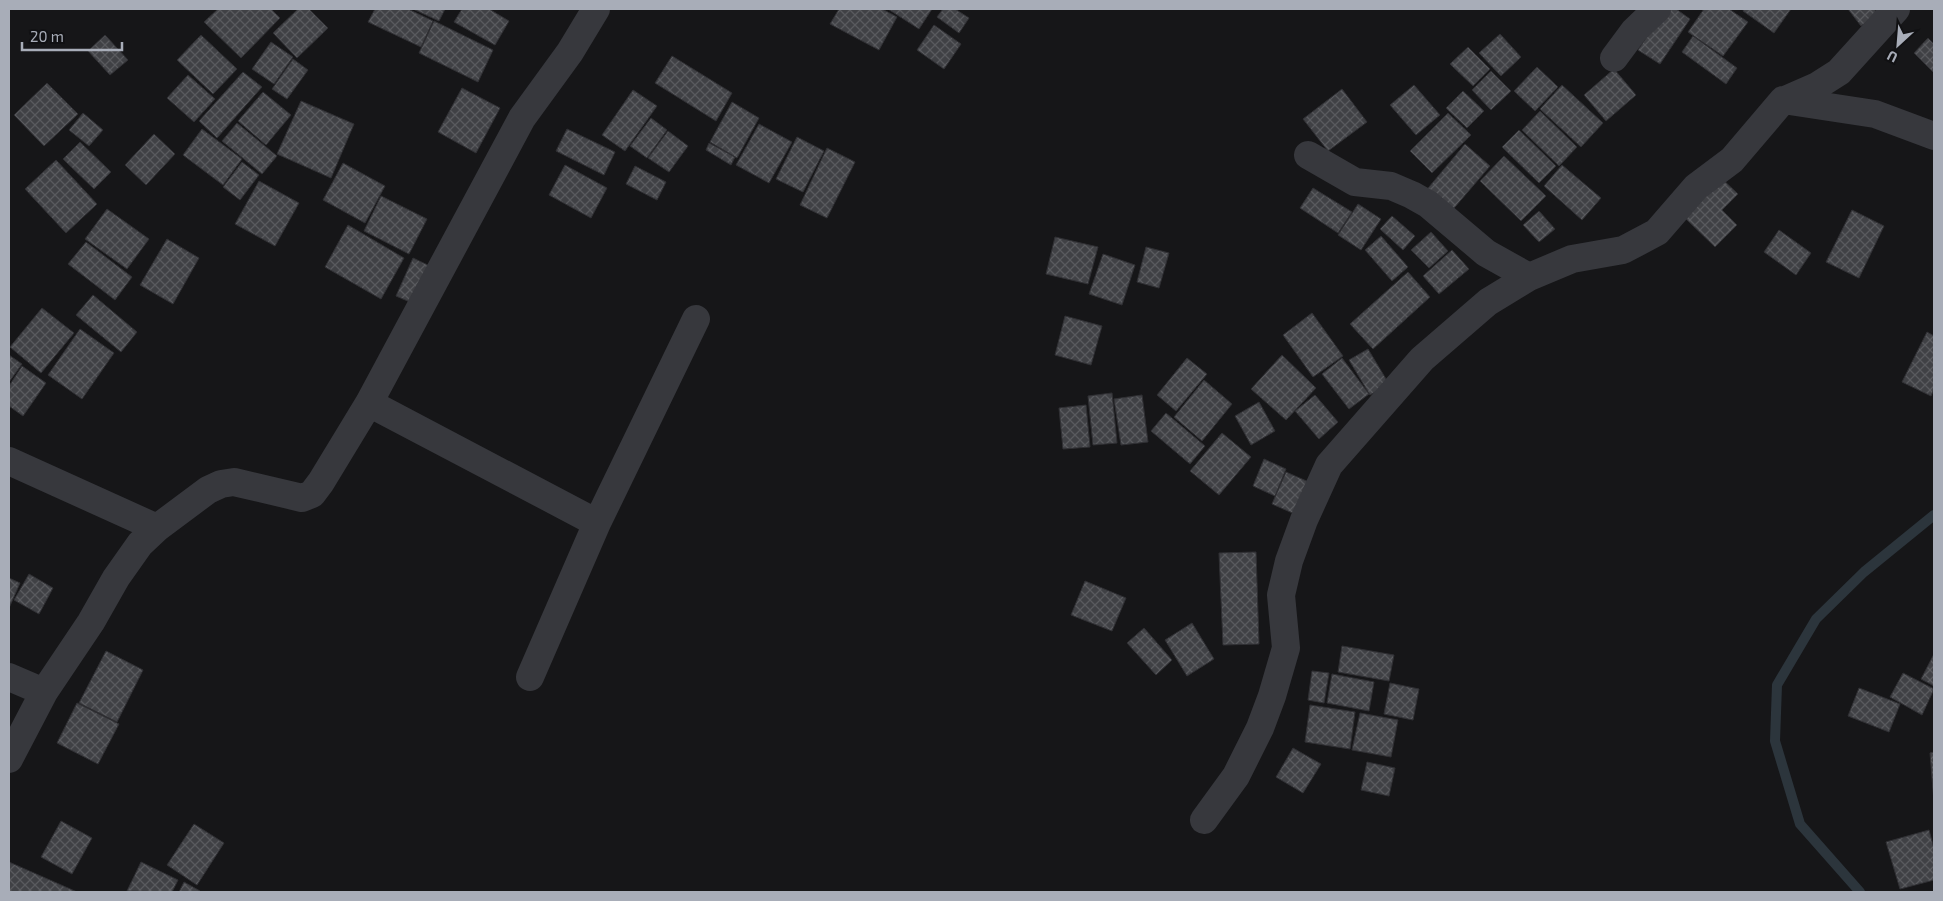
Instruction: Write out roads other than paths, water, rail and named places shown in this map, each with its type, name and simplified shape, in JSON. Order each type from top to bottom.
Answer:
[{"type":"street","points":[[9,759],[44,692],[90,622],[116,578],[140,544],[158,528],[208,490],[222,484],[234,482],[302,498],[312,494],[369,403],[522,118],[570,52],[596,9]]},
{"type":"street","points":[[1614,58],[1634,31],[1657,9]]},
{"type":"street","points":[[1204,820],[1236,776],[1260,728],[1272,696],[1286,648],[1281,595],[1289,561],[1304,520],[1330,464],[1422,359],[1488,302],[1529,277],[1572,259],[1622,250],[1657,232],[1696,187],[1732,160],[1783,100],[1817,86],[1839,72],[1896,9]]},
{"type":"street","points":[[1783,100],[1875,114],[1934,136]]},
{"type":"street","points":[[1308,155],[1355,182],[1391,186],[1412,195],[1428,204],[1486,253],[1529,277]]},
{"type":"street","points":[[530,677],[597,523],[696,319]]},
{"type":"street","points":[[369,403],[597,523]]},
{"type":"street","points":[[9,462],[158,528]]},
{"type":"street","points":[[9,676],[44,692]]},
{"type":"waterway","points":[[1860,892],[1800,824],[1775,741],[1777,685],[1816,619],[1864,572],[1934,515]]}]
